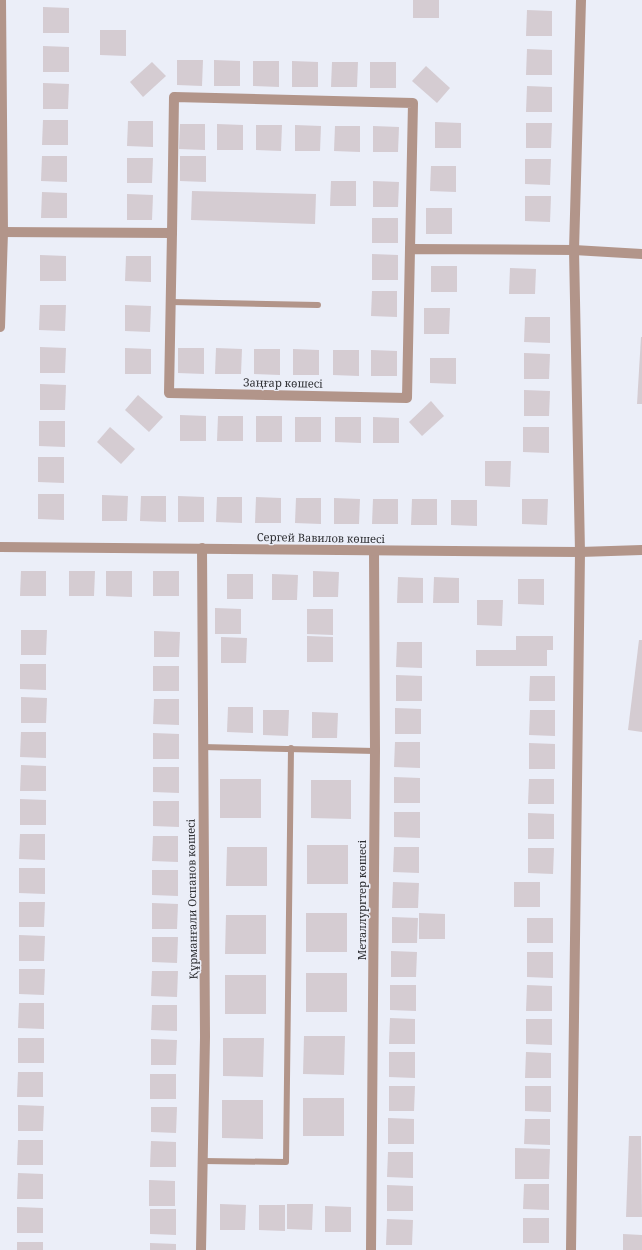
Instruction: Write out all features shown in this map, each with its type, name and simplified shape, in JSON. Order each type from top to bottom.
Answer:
[{"type":"street","points":[[0,328],[2,232],[1,0]]},
{"type":"street","points":[[571,1250],[580,552],[574,250],[581,0]]},
{"type":"street","name":"Заңғар көшесі","points":[[174,98],[413,102],[410,250],[407,398],[169,393],[174,98]]},
{"type":"street","points":[[2,232],[172,233]]},
{"type":"street","points":[[410,250],[574,250],[642,254]]},
{"type":"street","name":"Сергей Вавилов көшесі","points":[[0,547],[580,552],[642,550]]},
{"type":"street","name":"Құрманғали Оспанов көшесі","points":[[201,1250],[205,1037],[202,747],[202,548]]},
{"type":"street","name":"Металлургтер көшесі","points":[[371,1250],[375,750],[374,551]]},
{"type":"lane","points":[[170,302],[318,305]]},
{"type":"lane","points":[[202,747],[375,750]]},
{"type":"lane","points":[[203,1161],[286,1162],[291,748]]},
{"type":"building","points":[[413,0],[439,0],[439,18],[413,18]]},
{"type":"building","points":[[43,7],[69,8],[69,33],[43,33]]},
{"type":"building","points":[[527,10],[552,11],[552,36],[526,36]]},
{"type":"building","points":[[100,30],[126,30],[126,56],[100,55]]},
{"type":"building","points":[[43,46],[69,47],[69,72],[43,72]]},
{"type":"building","points":[[527,49],[552,50],[552,75],[526,75]]},
{"type":"building","points":[[177,60],[203,60],[202,86],[177,85]]},
{"type":"building","points":[[214,60],[240,61],[240,86],[214,86]]},
{"type":"building","points":[[253,61],[279,61],[279,87],[253,86]]},
{"type":"building","points":[[292,61],[318,62],[318,87],[292,87]]},
{"type":"building","points":[[152,62],[166,76],[143,97],[130,82]]},
{"type":"building","points":[[332,62],[358,62],[357,87],[331,87]]},
{"type":"building","points":[[370,62],[396,62],[396,88],[370,88]]},
{"type":"building","points":[[426,66],[450,88],[437,103],[412,81]]},
{"type":"building","points":[[43,83],[69,84],[68,109],[43,109]]},
{"type":"building","points":[[527,86],[552,87],[552,112],[526,112]]},
{"type":"building","points":[[43,120],[68,120],[68,145],[42,145]]},
{"type":"building","points":[[128,121],[153,121],[153,147],[127,146]]},
{"type":"building","points":[[435,122],[461,123],[461,148],[435,148]]},
{"type":"building","points":[[526,123],[552,123],[551,148],[526,148]]},
{"type":"building","points":[[180,124],[205,124],[205,150],[179,149]]},
{"type":"building","points":[[217,124],[243,125],[243,150],[217,150]]},
{"type":"building","points":[[256,125],[282,125],[281,151],[256,150]]},
{"type":"building","points":[[295,125],[321,126],[320,151],[295,151]]},
{"type":"building","points":[[335,126],[360,126],[360,152],[334,151]]},
{"type":"building","points":[[373,126],[399,127],[398,152],[373,152]]},
{"type":"building","points":[[42,156],[67,156],[67,182],[41,181]]},
{"type":"building","points":[[180,156],[206,156],[206,182],[180,181]]},
{"type":"building","points":[[127,158],[153,158],[152,183],[127,183]]},
{"type":"building","points":[[525,159],[551,159],[550,185],[525,184]]},
{"type":"building","points":[[431,166],[456,166],[456,192],[430,191]]},
{"type":"building","points":[[331,181],[356,181],[356,206],[330,206]]},
{"type":"building","points":[[373,181],[399,182],[398,207],[373,207]]},
{"type":"building","points":[[192,191],[316,194],[315,224],[191,220]]},
{"type":"building","points":[[42,192],[67,193],[67,218],[41,218]]},
{"type":"building","points":[[127,194],[153,195],[152,220],[127,220]]},
{"type":"building","points":[[525,196],[551,196],[550,222],[525,221]]},
{"type":"building","points":[[426,208],[452,208],[452,234],[426,234]]},
{"type":"building","points":[[372,218],[398,218],[398,243],[372,243]]},
{"type":"building","points":[[372,254],[398,255],[398,280],[372,280]]},
{"type":"building","points":[[40,255],[66,256],[66,281],[40,281]]},
{"type":"building","points":[[126,256],[151,256],[151,282],[125,281]]},
{"type":"building","points":[[431,266],[457,266],[457,292],[431,292]]},
{"type":"building","points":[[510,268],[536,269],[535,294],[509,294]]},
{"type":"building","points":[[372,291],[397,291],[397,317],[371,316]]},
{"type":"building","points":[[40,305],[66,305],[65,331],[39,330]]},
{"type":"building","points":[[125,305],[151,306],[150,332],[125,331]]},
{"type":"building","points":[[424,308],[450,308],[449,334],[424,334]]},
{"type":"building","points":[[525,317],[550,317],[550,343],[524,342]]},
{"type":"building","points":[[641,337],[642,404],[637,404]]},
{"type":"building","points":[[40,347],[66,348],[65,373],[40,373]]},
{"type":"building","points":[[125,348],[151,349],[151,374],[125,374]]},
{"type":"building","points":[[178,348],[204,348],[204,374],[178,373]]},
{"type":"building","points":[[216,348],[242,349],[241,374],[215,374]]},
{"type":"building","points":[[254,349],[280,349],[280,375],[254,374]]},
{"type":"building","points":[[293,349],[319,350],[319,375],[293,375]]},
{"type":"building","points":[[333,350],[359,350],[359,376],[333,375]]},
{"type":"building","points":[[371,350],[397,351],[397,376],[371,376]]},
{"type":"building","points":[[524,353],[550,354],[549,379],[524,379]]},
{"type":"building","points":[[430,358],[456,358],[456,384],[430,383]]},
{"type":"building","points":[[40,384],[66,385],[65,410],[40,410]]},
{"type":"building","points":[[524,390],[550,391],[549,416],[524,416]]},
{"type":"building","points":[[138,395],[163,417],[149,432],[125,410]]},
{"type":"building","points":[[431,401],[444,416],[422,436],[409,422]]},
{"type":"building","points":[[180,415],[206,416],[206,441],[180,441]]},
{"type":"building","points":[[218,416],[243,416],[243,441],[217,441]]},
{"type":"building","points":[[256,416],[282,416],[282,442],[256,442]]},
{"type":"building","points":[[295,417],[321,417],[321,442],[295,442]]},
{"type":"building","points":[[335,417],[361,417],[361,443],[335,442]]},
{"type":"building","points":[[373,417],[399,418],[399,443],[373,443]]},
{"type":"building","points":[[39,421],[65,421],[65,447],[39,446]]},
{"type":"building","points":[[110,427],[135,449],[121,464],[97,442]]},
{"type":"building","points":[[523,427],[549,427],[549,453],[523,452]]},
{"type":"building","points":[[38,457],[64,457],[64,483],[38,482]]},
{"type":"building","points":[[485,461],[511,461],[510,487],[485,486]]},
{"type":"building","points":[[38,494],[64,494],[64,520],[38,519]]},
{"type":"building","points":[[102,495],[128,496],[127,521],[102,521]]},
{"type":"building","points":[[141,496],[166,496],[166,522],[140,521]]},
{"type":"building","points":[[178,496],[204,497],[204,522],[178,522]]},
{"type":"building","points":[[217,497],[242,497],[242,523],[216,522]]},
{"type":"building","points":[[256,497],[281,498],[281,523],[255,523]]},
{"type":"building","points":[[296,498],[321,498],[321,524],[295,523]]},
{"type":"building","points":[[334,498],[360,499],[359,524],[334,524]]},
{"type":"building","points":[[373,499],[398,499],[398,524],[372,524]]},
{"type":"building","points":[[412,499],[437,499],[437,525],[411,525]]},
{"type":"building","points":[[522,499],[548,499],[547,525],[522,524]]},
{"type":"building","points":[[451,500],[477,500],[477,526],[451,525]]},
{"type":"building","points":[[21,571],[46,571],[46,596],[20,596]]},
{"type":"building","points":[[69,571],[95,571],[94,596],[69,596]]},
{"type":"building","points":[[106,571],[132,571],[132,597],[106,596]]},
{"type":"building","points":[[153,571],[179,571],[179,596],[153,596]]},
{"type":"building","points":[[313,571],[339,572],[338,597],[313,597]]},
{"type":"building","points":[[227,574],[253,574],[253,599],[227,599]]},
{"type":"building","points":[[272,574],[298,575],[297,600],[272,600]]},
{"type":"building","points":[[398,577],[423,578],[423,603],[397,603]]},
{"type":"building","points":[[434,577],[459,578],[459,603],[433,603]]},
{"type":"building","points":[[518,579],[544,579],[544,605],[518,604]]},
{"type":"building","points":[[477,600],[503,600],[502,626],[477,625]]},
{"type":"building","points":[[215,608],[241,609],[241,634],[215,634]]},
{"type":"building","points":[[307,609],[333,609],[333,635],[307,634]]},
{"type":"building","points":[[21,630],[47,630],[46,655],[21,655]]},
{"type":"building","points":[[154,631],[180,632],[179,657],[154,657]]},
{"type":"building","points":[[307,636],[333,637],[333,662],[307,662]]},
{"type":"building","points":[[516,636],[553,636],[553,650],[547,650],[547,666],[476,666],[476,650],[516,650]]},
{"type":"building","points":[[221,637],[247,638],[246,663],[221,663]]},
{"type":"building","points":[[639,640],[642,640],[642,732],[628,730]]},
{"type":"building","points":[[397,642],[422,642],[422,668],[396,667]]},
{"type":"building","points":[[20,664],[46,664],[46,690],[20,689]]},
{"type":"building","points":[[153,666],[179,666],[179,691],[153,691]]},
{"type":"building","points":[[396,675],[422,676],[422,701],[396,701]]},
{"type":"building","points":[[530,676],[555,676],[555,701],[529,701]]},
{"type":"building","points":[[21,697],[47,698],[46,723],[21,723]]},
{"type":"building","points":[[154,699],[179,699],[179,725],[153,724]]},
{"type":"building","points":[[228,707],[253,707],[253,733],[227,732]]},
{"type":"building","points":[[395,708],[421,709],[421,734],[395,734]]},
{"type":"building","points":[[263,710],[289,710],[288,736],[263,735]]},
{"type":"building","points":[[530,710],[555,710],[555,736],[529,735]]},
{"type":"building","points":[[312,712],[338,713],[337,738],[312,738]]},
{"type":"building","points":[[21,732],[46,732],[46,758],[20,757]]},
{"type":"building","points":[[153,733],[179,734],[179,759],[153,759]]},
{"type":"building","points":[[395,742],[420,742],[420,768],[394,767]]},
{"type":"building","points":[[529,743],[555,744],[555,769],[529,769]]},
{"type":"building","points":[[21,765],[46,766],[46,791],[20,791]]},
{"type":"building","points":[[153,767],[179,767],[179,793],[153,792]]},
{"type":"building","points":[[394,777],[420,778],[420,803],[394,803]]},
{"type":"building","points":[[220,779],[261,779],[261,818],[220,818]]},
{"type":"building","points":[[529,779],[554,779],[554,804],[528,804]]},
{"type":"building","points":[[311,780],[351,780],[351,819],[311,818]]},
{"type":"building","points":[[20,799],[46,800],[46,825],[20,825]]},
{"type":"building","points":[[153,801],[179,801],[179,827],[153,826]]},
{"type":"building","points":[[394,812],[420,812],[420,838],[394,837]]},
{"type":"building","points":[[528,813],[554,814],[554,839],[528,839]]},
{"type":"building","points":[[20,834],[45,834],[45,860],[19,859]]},
{"type":"building","points":[[153,836],[178,836],[178,862],[152,861]]},
{"type":"building","points":[[307,845],[348,845],[348,884],[307,884]]},
{"type":"building","points":[[227,847],[267,847],[267,886],[226,886]]},
{"type":"building","points":[[394,847],[419,847],[419,873],[393,872]]},
{"type":"building","points":[[528,848],[554,848],[553,874],[528,873]]},
{"type":"building","points":[[19,868],[45,868],[45,894],[19,893]]},
{"type":"building","points":[[152,870],[178,870],[178,896],[152,895]]},
{"type":"building","points":[[393,882],[419,883],[418,908],[392,908]]},
{"type":"building","points":[[514,882],[540,882],[540,907],[514,907]]},
{"type":"building","points":[[19,902],[45,902],[44,927],[19,927]]},
{"type":"building","points":[[152,903],[178,904],[177,929],[152,929]]},
{"type":"building","points":[[306,913],[347,913],[347,952],[306,952]]},
{"type":"building","points":[[419,913],[445,914],[445,939],[419,939]]},
{"type":"building","points":[[226,915],[266,915],[266,954],[225,954]]},
{"type":"building","points":[[392,917],[418,918],[417,943],[392,943]]},
{"type":"building","points":[[527,918],[553,918],[553,943],[527,943]]},
{"type":"building","points":[[19,935],[45,936],[44,961],[19,961]]},
{"type":"building","points":[[152,937],[178,937],[177,963],[152,962]]},
{"type":"building","points":[[391,951],[417,952],[416,977],[391,977]]},
{"type":"building","points":[[527,952],[553,952],[553,978],[527,977]]},
{"type":"building","points":[[19,969],[45,969],[44,995],[19,994]]},
{"type":"building","points":[[152,971],[178,971],[177,997],[151,996]]},
{"type":"building","points":[[306,973],[347,973],[347,1012],[306,1012]]},
{"type":"building","points":[[225,975],[266,975],[266,1014],[225,1014]]},
{"type":"building","points":[[390,985],[416,985],[416,1011],[390,1010]]},
{"type":"building","points":[[527,985],[552,986],[552,1011],[526,1011]]},
{"type":"building","points":[[19,1003],[44,1003],[44,1029],[18,1028]]},
{"type":"building","points":[[152,1005],[177,1005],[177,1031],[151,1030]]},
{"type":"building","points":[[390,1018],[415,1019],[415,1044],[389,1044]]},
{"type":"building","points":[[526,1019],[552,1019],[552,1045],[526,1044]]},
{"type":"building","points":[[304,1036],[345,1036],[344,1075],[303,1074]]},
{"type":"building","points":[[18,1038],[44,1038],[44,1063],[18,1063]]},
{"type":"building","points":[[223,1038],[264,1038],[263,1077],[223,1076]]},
{"type":"building","points":[[151,1039],[177,1040],[176,1065],[151,1065]]},
{"type":"building","points":[[389,1052],[415,1052],[415,1078],[389,1077]]},
{"type":"building","points":[[526,1052],[551,1053],[551,1078],[525,1078]]},
{"type":"building","points":[[18,1072],[43,1072],[43,1097],[17,1097]]},
{"type":"building","points":[[150,1074],[176,1074],[176,1099],[150,1099]]},
{"type":"building","points":[[389,1086],[415,1086],[414,1111],[389,1111]]},
{"type":"building","points":[[525,1086],[551,1086],[551,1112],[525,1111]]},
{"type":"building","points":[[303,1098],[344,1098],[344,1136],[303,1136]]},
{"type":"building","points":[[222,1100],[263,1100],[263,1139],[222,1138]]},
{"type":"building","points":[[18,1105],[44,1106],[43,1131],[18,1131]]},
{"type":"building","points":[[151,1107],[177,1107],[176,1133],[151,1132]]},
{"type":"building","points":[[388,1118],[414,1119],[414,1144],[388,1144]]},
{"type":"building","points":[[525,1119],[550,1119],[550,1145],[524,1144]]},
{"type":"building","points":[[629,1136],[641,1136],[642,1217],[626,1217]]},
{"type":"building","points":[[18,1140],[43,1140],[43,1165],[17,1165]]},
{"type":"building","points":[[151,1141],[176,1142],[176,1167],[150,1167]]},
{"type":"building","points":[[515,1148],[550,1149],[549,1179],[515,1179]]},
{"type":"building","points":[[388,1152],[413,1152],[413,1178],[387,1177]]},
{"type":"building","points":[[18,1173],[43,1174],[43,1199],[17,1199]]},
{"type":"building","points":[[149,1180],[175,1181],[175,1206],[149,1206]]},
{"type":"building","points":[[524,1184],[549,1184],[549,1210],[523,1209]]},
{"type":"building","points":[[387,1185],[413,1186],[413,1211],[387,1211]]},
{"type":"building","points":[[220,1204],[246,1205],[245,1230],[220,1230]]},
{"type":"building","points":[[287,1204],[313,1204],[312,1230],[287,1229]]},
{"type":"building","points":[[259,1205],[285,1205],[285,1231],[259,1230]]},
{"type":"building","points":[[325,1206],[351,1207],[351,1232],[325,1232]]},
{"type":"building","points":[[17,1207],[43,1208],[43,1233],[17,1233]]},
{"type":"building","points":[[150,1209],[176,1209],[176,1235],[150,1234]]},
{"type":"building","points":[[523,1218],[549,1218],[549,1243],[523,1243]]},
{"type":"building","points":[[387,1219],[413,1220],[412,1245],[386,1245]]},
{"type":"building","points":[[623,1234],[642,1235],[642,1250],[623,1250]]},
{"type":"building","points":[[17,1242],[43,1242],[43,1250],[17,1250]]},
{"type":"building","points":[[150,1243],[176,1244],[176,1250],[150,1250]]}]
